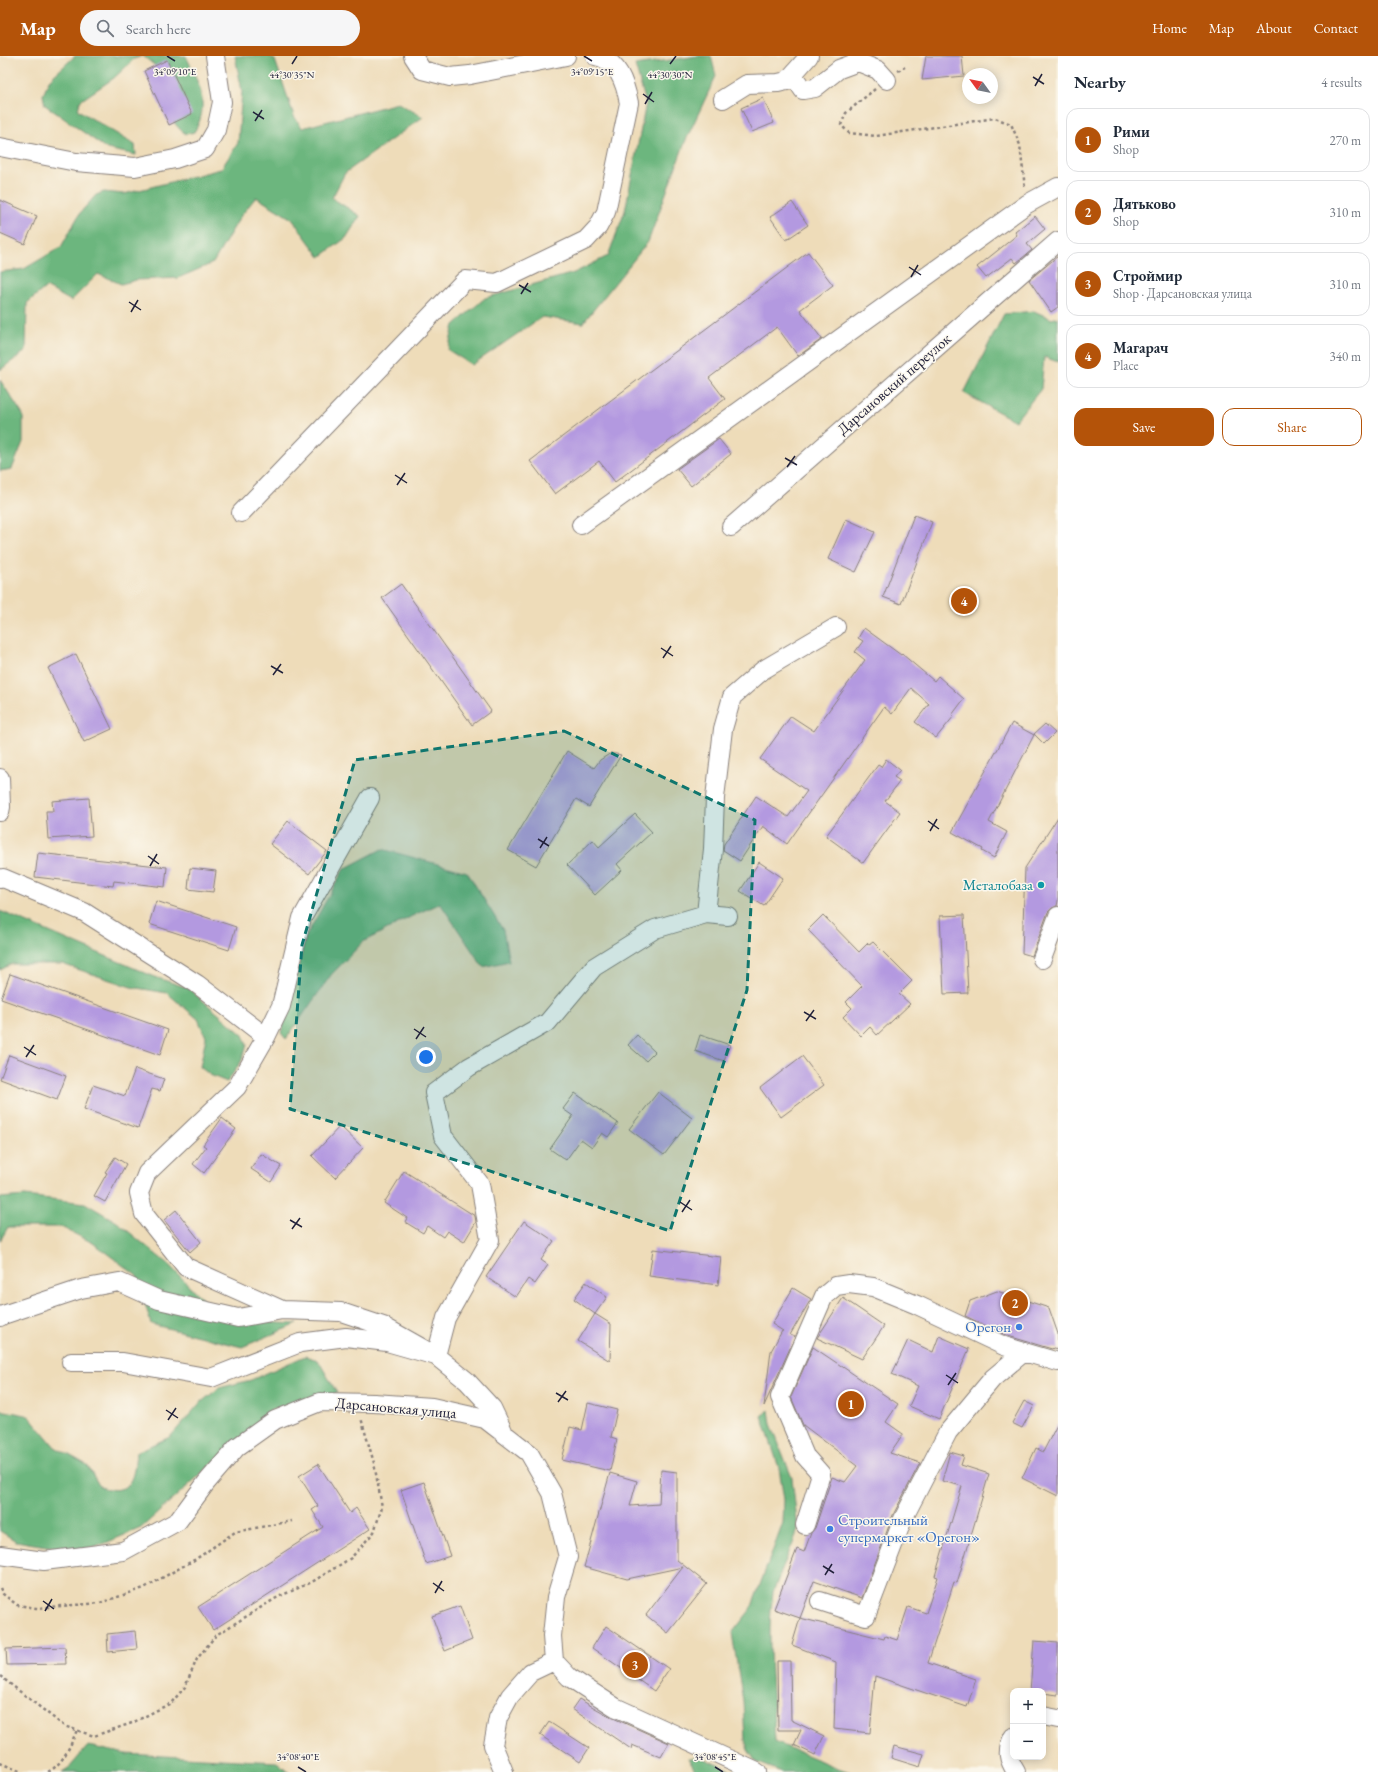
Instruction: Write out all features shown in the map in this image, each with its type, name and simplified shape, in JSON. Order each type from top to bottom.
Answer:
[{"type":"street","points":[[0,148],[76,162],[135,167],[175,160],[205,148],[216,130],[222,102],[215,56]]},
{"type":"street","points":[[413,56],[422,70],[450,77],[470,75],[566,56]]},
{"type":"street","points":[[240,513],[465,280],[497,283],[586,240],[598,227],[606,212],[629,103],[626,85],[617,68],[604,58],[595,56]]},
{"type":"street","points":[[723,99],[747,84],[778,83],[787,81],[809,56]]},
{"type":"street","points":[[793,75],[803,90],[815,88],[839,69],[858,62],[878,70],[887,80]]},
{"type":"street","points":[[581,525],[1027,204],[1058,187]]},
{"type":"street","name":"Дарсановский переулок","points":[[731,527],[1058,241]]},
{"type":"street","points":[[706,914],[713,849],[715,798],[723,729],[732,697],[763,670],[836,627]]},
{"type":"street","points":[[0,778],[0,812]]},
{"type":"street","points":[[282,1310],[186,1267],[144,1214],[139,1193],[147,1173],[237,1087],[266,1037],[281,1006],[302,918],[370,798]]},
{"type":"street","points":[[0,879],[2,878],[84,912],[197,984],[266,1037]]},
{"type":"street","points":[[436,1356],[446,1318],[490,1240],[480,1184],[443,1136],[434,1093],[470,1067],[548,1022],[594,967],[655,929],[706,914],[728,916]]},
{"type":"street","points":[[1042,960],[1058,916]]},
{"type":"street","points":[[0,1318],[3,1315],[81,1289],[119,1282],[159,1300],[238,1318],[282,1310],[341,1312],[383,1326],[436,1356],[468,1381],[492,1408],[504,1434]]},
{"type":"street","points":[[805,1525],[821,1474],[805,1456],[780,1397],[824,1296],[836,1286],[849,1284],[873,1287],[918,1305],[1004,1346],[1058,1362]]},
{"type":"street","points":[[71,1362],[123,1362],[211,1378],[300,1343],[346,1337],[387,1342],[436,1356]]},
{"type":"street","points":[[820,1601],[866,1616],[903,1519],[948,1432],[993,1378],[1024,1352]]},
{"type":"street","name":"Дарсановская улица","points":[[0,1555],[44,1562],[123,1551],[178,1521],[206,1483],[237,1447],[275,1420],[320,1402],[358,1402],[432,1407],[485,1418],[529,1453],[552,1494],[564,1535],[568,1557],[556,1596],[552,1636],[554,1661]]},
{"type":"street","points":[[504,1772],[493,1745],[498,1718],[510,1696],[531,1672],[554,1661],[570,1677],[615,1707],[757,1772]]},
{"type":"street","points":[[1046,1717],[1058,1719]]},
{"type":"street","points":[[1010,1743],[1008,1756],[1016,1772]]},
{"type":"path","points":[[905,67],[846,112],[841,126],[849,133],[876,136],[995,118],[1011,124],[1020,145],[1027,204]]},
{"type":"path","points":[[0,1676],[64,1726],[94,1736],[132,1723],[171,1703],[185,1687],[197,1659],[216,1635],[278,1597],[312,1582],[351,1558],[374,1532],[382,1507],[374,1463],[365,1437],[358,1402]]},
{"type":"path","points":[[0,1588],[3,1594],[17,1605],[36,1608],[100,1603],[144,1588],[196,1559],[235,1532],[292,1521]]},
{"type":"path","points":[[48,1772],[57,1767],[77,1730]]},
{"type":"path","points":[[0,1763],[22,1772]]},
{"type":"highlighted area","points":[[564,731],[755,820],[747,990],[670,1231],[478,1167],[290,1109],[302,945],[355,760]]},
{"type":"green space","points":[[75,56],[143,56],[134,59],[114,78],[80,101],[78,110],[135,145],[136,155],[107,149],[45,105],[43,95],[50,79]]},
{"type":"green space","points":[[143,56],[186,56],[195,75],[201,94],[202,103],[202,113],[194,132],[186,134],[174,121],[166,104],[158,68]]},
{"type":"green space","points":[[235,56],[269,56],[275,60],[294,116],[302,128],[398,103],[423,117],[345,173],[332,198],[360,216],[346,238],[320,257],[292,219],[256,197],[240,217],[213,263],[178,278],[136,280],[121,284],[98,274],[71,301],[46,287],[27,303],[26,351],[0,370],[0,272],[24,269],[61,247],[80,213],[96,195],[104,192],[124,194],[221,169],[238,143],[242,91]]},
{"type":"green space","points":[[698,56],[711,56],[716,76],[685,142],[648,242],[583,323],[542,317],[472,365],[448,350],[454,325],[485,298],[574,273],[608,256],[625,211],[646,103],[635,65]]},
{"type":"green space","points":[[1034,311],[1052,319],[1058,317],[1058,362],[1044,357],[1041,389],[1015,421],[964,393],[1004,314]]},
{"type":"green space","points":[[0,380],[23,415],[23,442],[12,469],[0,471]]},
{"type":"green space","points":[[382,849],[467,872],[503,930],[509,961],[483,967],[440,903],[363,942],[331,975],[286,1039],[281,1033],[305,938],[344,869]]},
{"type":"green space","points":[[0,911],[155,977],[188,988],[243,1035],[247,1045],[241,1062],[227,1082],[210,1075],[200,1067],[206,1037],[198,1019],[167,993],[131,987],[62,964],[12,964],[0,970]]},
{"type":"green space","points":[[25,1196],[85,1203],[117,1222],[169,1265],[209,1306],[258,1322],[297,1324],[242,1347],[151,1324],[137,1276],[93,1243],[61,1227],[8,1227],[0,1241],[0,1198]]},
{"type":"green space","points":[[305,1356],[318,1360],[337,1393],[273,1409],[141,1528],[96,1547],[71,1550],[16,1541],[0,1531],[0,1410],[30,1417],[55,1447],[87,1465],[100,1487],[119,1489],[125,1487],[132,1477],[136,1452],[170,1437],[200,1403],[219,1388],[251,1380]]},
{"type":"green space","points":[[769,1410],[771,1424],[792,1478],[798,1530],[773,1592],[771,1610],[770,1647],[775,1742],[850,1772],[782,1772],[756,1762],[748,1750],[745,1740],[743,1701],[732,1633],[751,1609],[783,1523],[784,1500],[779,1468],[762,1416]]},
{"type":"green space","points":[[88,1746],[126,1754],[277,1762],[289,1772],[62,1772],[70,1767]]},
{"type":"green space","points":[[688,1758],[702,1758],[736,1772],[696,1772]]},
{"type":"building","points":[[926,56],[962,56],[963,68],[962,76],[922,80]]},
{"type":"building","points":[[167,60],[192,114],[169,125],[144,71]]},
{"type":"building","points":[[763,98],[774,123],[752,132],[741,108]]},
{"type":"building","points":[[0,200],[37,216],[25,244],[0,233]]},
{"type":"building","points":[[792,202],[808,225],[786,240],[770,217]]},
{"type":"building","points":[[1035,216],[1045,229],[1027,244],[1032,250],[1016,263],[1012,258],[986,278],[977,267],[1017,235],[1015,232]]},
{"type":"building","points":[[808,252],[833,285],[800,310],[822,339],[798,356],[777,327],[709,378],[725,399],[615,482],[599,461],[555,494],[530,461]]},
{"type":"building","points":[[1058,256],[1058,307],[1051,312],[1029,280]]},
{"type":"building","points":[[719,439],[731,454],[691,486],[677,469]]},
{"type":"building","points":[[914,515],[932,522],[901,604],[883,597]]},
{"type":"building","points":[[846,519],[875,532],[856,572],[828,559]]},
{"type":"building","points":[[401,584],[491,711],[472,725],[382,598]]},
{"type":"building","points":[[864,628],[901,655],[902,654],[934,681],[938,676],[964,699],[952,715],[954,716],[936,738],[915,722],[929,704],[911,688],[892,714],[884,707],[787,844],[763,826],[740,861],[723,850],[724,844],[756,796],[788,817],[807,791],[760,759],[791,716],[814,731],[865,660],[855,652],[863,641],[858,638]]},
{"type":"building","points":[[76,654],[112,729],[84,742],[48,668]]},
{"type":"building","points":[[1012,723],[1034,735],[989,822],[1007,832],[994,858],[982,851],[983,849],[952,832]]},
{"type":"building","points":[[1045,724],[1055,733],[1044,744],[1034,734]]},
{"type":"building","points":[[567,751],[594,768],[600,760],[611,753],[621,755],[589,807],[576,799],[536,866],[508,850]]},
{"type":"building","points":[[886,759],[900,770],[894,777],[900,781],[885,801],[900,812],[863,863],[826,836],[878,765],[881,767]]},
{"type":"building","points":[[89,798],[92,836],[48,839],[46,811],[53,811],[52,801]]},
{"type":"building","points":[[635,814],[652,832],[617,864],[622,870],[595,895],[567,865],[593,840],[599,847]]},
{"type":"building","name":"Металобаза","points":[[1058,817],[1058,901],[1057,906],[1048,912],[1032,956],[1022,953],[1025,868]]},
{"type":"building","points":[[288,821],[327,851],[309,874],[270,844]]},
{"type":"building","points":[[38,853],[167,867],[165,887],[114,881],[113,886],[35,877]]},
{"type":"building","points":[[759,862],[783,878],[764,906],[740,891]]},
{"type":"building","points":[[190,868],[216,871],[213,892],[188,889]]},
{"type":"building","points":[[156,901],[236,927],[229,950],[149,924]]},
{"type":"building","points":[[823,915],[859,952],[868,943],[869,945],[873,942],[912,981],[899,994],[910,1004],[877,1035],[870,1027],[861,1036],[843,1017],[852,1008],[846,1002],[862,986],[808,930]]},
{"type":"building","points":[[964,915],[968,993],[944,994],[940,916]]},
{"type":"building","points":[[10,974],[168,1030],[160,1055],[1,999]]},
{"type":"building","points":[[637,1035],[655,1052],[646,1061],[628,1045]]},
{"type":"building","points":[[700,1035],[730,1045],[724,1061],[695,1051]]},
{"type":"building","points":[[9,1055],[66,1076],[57,1100],[0,1079]]},
{"type":"building","points":[[802,1056],[824,1085],[781,1117],[760,1088]]},
{"type":"building","points":[[135,1069],[164,1079],[160,1091],[152,1089],[138,1128],[84,1109],[93,1085],[125,1096]]},
{"type":"building","points":[[658,1092],[692,1118],[664,1155],[629,1129]]},
{"type":"building","points":[[575,1093],[618,1123],[608,1137],[602,1133],[592,1147],[581,1139],[566,1160],[550,1149],[573,1116],[563,1109]]},
{"type":"building","points":[[222,1118],[236,1129],[204,1173],[193,1164],[206,1147],[203,1145]]},
{"type":"building","points":[[340,1126],[363,1148],[335,1178],[312,1156]]},
{"type":"building","points":[[261,1154],[281,1166],[271,1182],[251,1169]]},
{"type":"building","points":[[115,1157],[126,1164],[105,1202],[94,1196],[107,1173],[105,1172]]},
{"type":"building","points":[[404,1171],[475,1216],[476,1222],[464,1242],[447,1231],[443,1237],[427,1226],[423,1233],[405,1222],[407,1218],[384,1203]]},
{"type":"building","points":[[176,1210],[201,1242],[190,1252],[164,1220]]},
{"type":"building","points":[[524,1221],[554,1241],[541,1260],[548,1265],[535,1284],[528,1279],[516,1297],[486,1277]]},
{"type":"building","points":[[653,1249],[721,1257],[718,1285],[649,1276]]},
{"type":"building","points":[[586,1282],[607,1297],[595,1314],[574,1299]]},
{"type":"building","points":[[793,1288],[811,1299],[790,1335],[795,1337],[764,1406],[771,1351],[783,1331],[772,1324]]},
{"type":"building","name":"Орегон","points":[[997,1291],[1049,1308],[1058,1334],[1058,1349],[1052,1349],[1008,1336],[965,1316],[970,1301]]},
{"type":"building","points":[[843,1298],[884,1326],[862,1359],[817,1338]]},
{"type":"building","points":[[595,1314],[611,1324],[610,1361],[578,1341]]},
{"type":"building","points":[[939,1336],[969,1349],[939,1419],[909,1406],[918,1386],[892,1374],[908,1340],[933,1352]]},
{"type":"building","points":[[813,1347],[898,1404],[886,1422],[903,1434],[890,1453],[920,1463],[893,1515],[862,1598],[814,1581],[800,1618],[774,1609],[797,1549],[804,1552],[811,1533],[815,1528],[832,1477],[845,1482],[857,1466],[803,1425],[791,1397]]},
{"type":"building","points":[[1024,1401],[1034,1406],[1022,1428],[1012,1423]]},
{"type":"building","points":[[588,1403],[617,1410],[611,1437],[617,1439],[610,1471],[562,1460],[570,1427],[582,1430]]},
{"type":"building","points":[[1058,1423],[1058,1496],[1022,1478],[1036,1448],[1043,1452]]},
{"type":"building","points":[[950,1452],[964,1456],[961,1465],[989,1474],[957,1583],[954,1582],[928,1663],[976,1679],[967,1707],[875,1676],[870,1733],[834,1729],[836,1662],[792,1645],[800,1618],[884,1639],[885,1636],[897,1640],[908,1607],[926,1613],[938,1577],[935,1576],[962,1486],[942,1481]]},
{"type":"building","points":[[318,1464],[350,1513],[356,1508],[370,1529],[213,1630],[198,1607],[323,1527],[312,1510],[318,1506],[299,1476]]},
{"type":"building","points":[[661,1470],[677,1472],[677,1560],[707,1584],[668,1633],[646,1615],[683,1567],[627,1579],[584,1567],[610,1473],[637,1481],[630,1506],[659,1504]]},
{"type":"building","points":[[424,1482],[450,1556],[426,1564],[401,1490]]},
{"type":"building","points":[[460,1606],[472,1640],[445,1651],[432,1616]]},
{"type":"building","points":[[606,1626],[669,1669],[654,1691],[592,1648]]},
{"type":"building","points":[[135,1631],[137,1649],[108,1652],[107,1634]]},
{"type":"building","points":[[1034,1641],[1058,1643],[1058,1695],[1046,1693],[1046,1688],[1030,1688]]},
{"type":"building","points":[[65,1647],[66,1664],[7,1665],[6,1649]]},
{"type":"building","points":[[777,1661],[790,1661],[791,1720],[824,1736],[815,1755],[794,1745],[801,1730],[778,1730]]},
{"type":"building","points":[[579,1699],[611,1717],[669,1743],[661,1757],[632,1745],[631,1749],[572,1709]]},
{"type":"building","points":[[549,1722],[589,1748],[580,1762],[540,1735]]},
{"type":"building","points":[[894,1746],[924,1754],[920,1767],[891,1758]]},
{"type":"place","name":"Магарач","points":[[964,601]]},
{"type":"place","name":"Металобаза","points":[[1041,885]]},
{"type":"place","name":"Дятьково","points":[[1015,1303]]},
{"type":"place","name":"Орегон","points":[[1019,1327]]},
{"type":"place","name":"Рими","points":[[851,1404]]},
{"type":"place","name":"Строительный супермаркет «Орегон»","points":[[830,1529]]},
{"type":"place","name":"Строймир","points":[[635,1665]]}]
